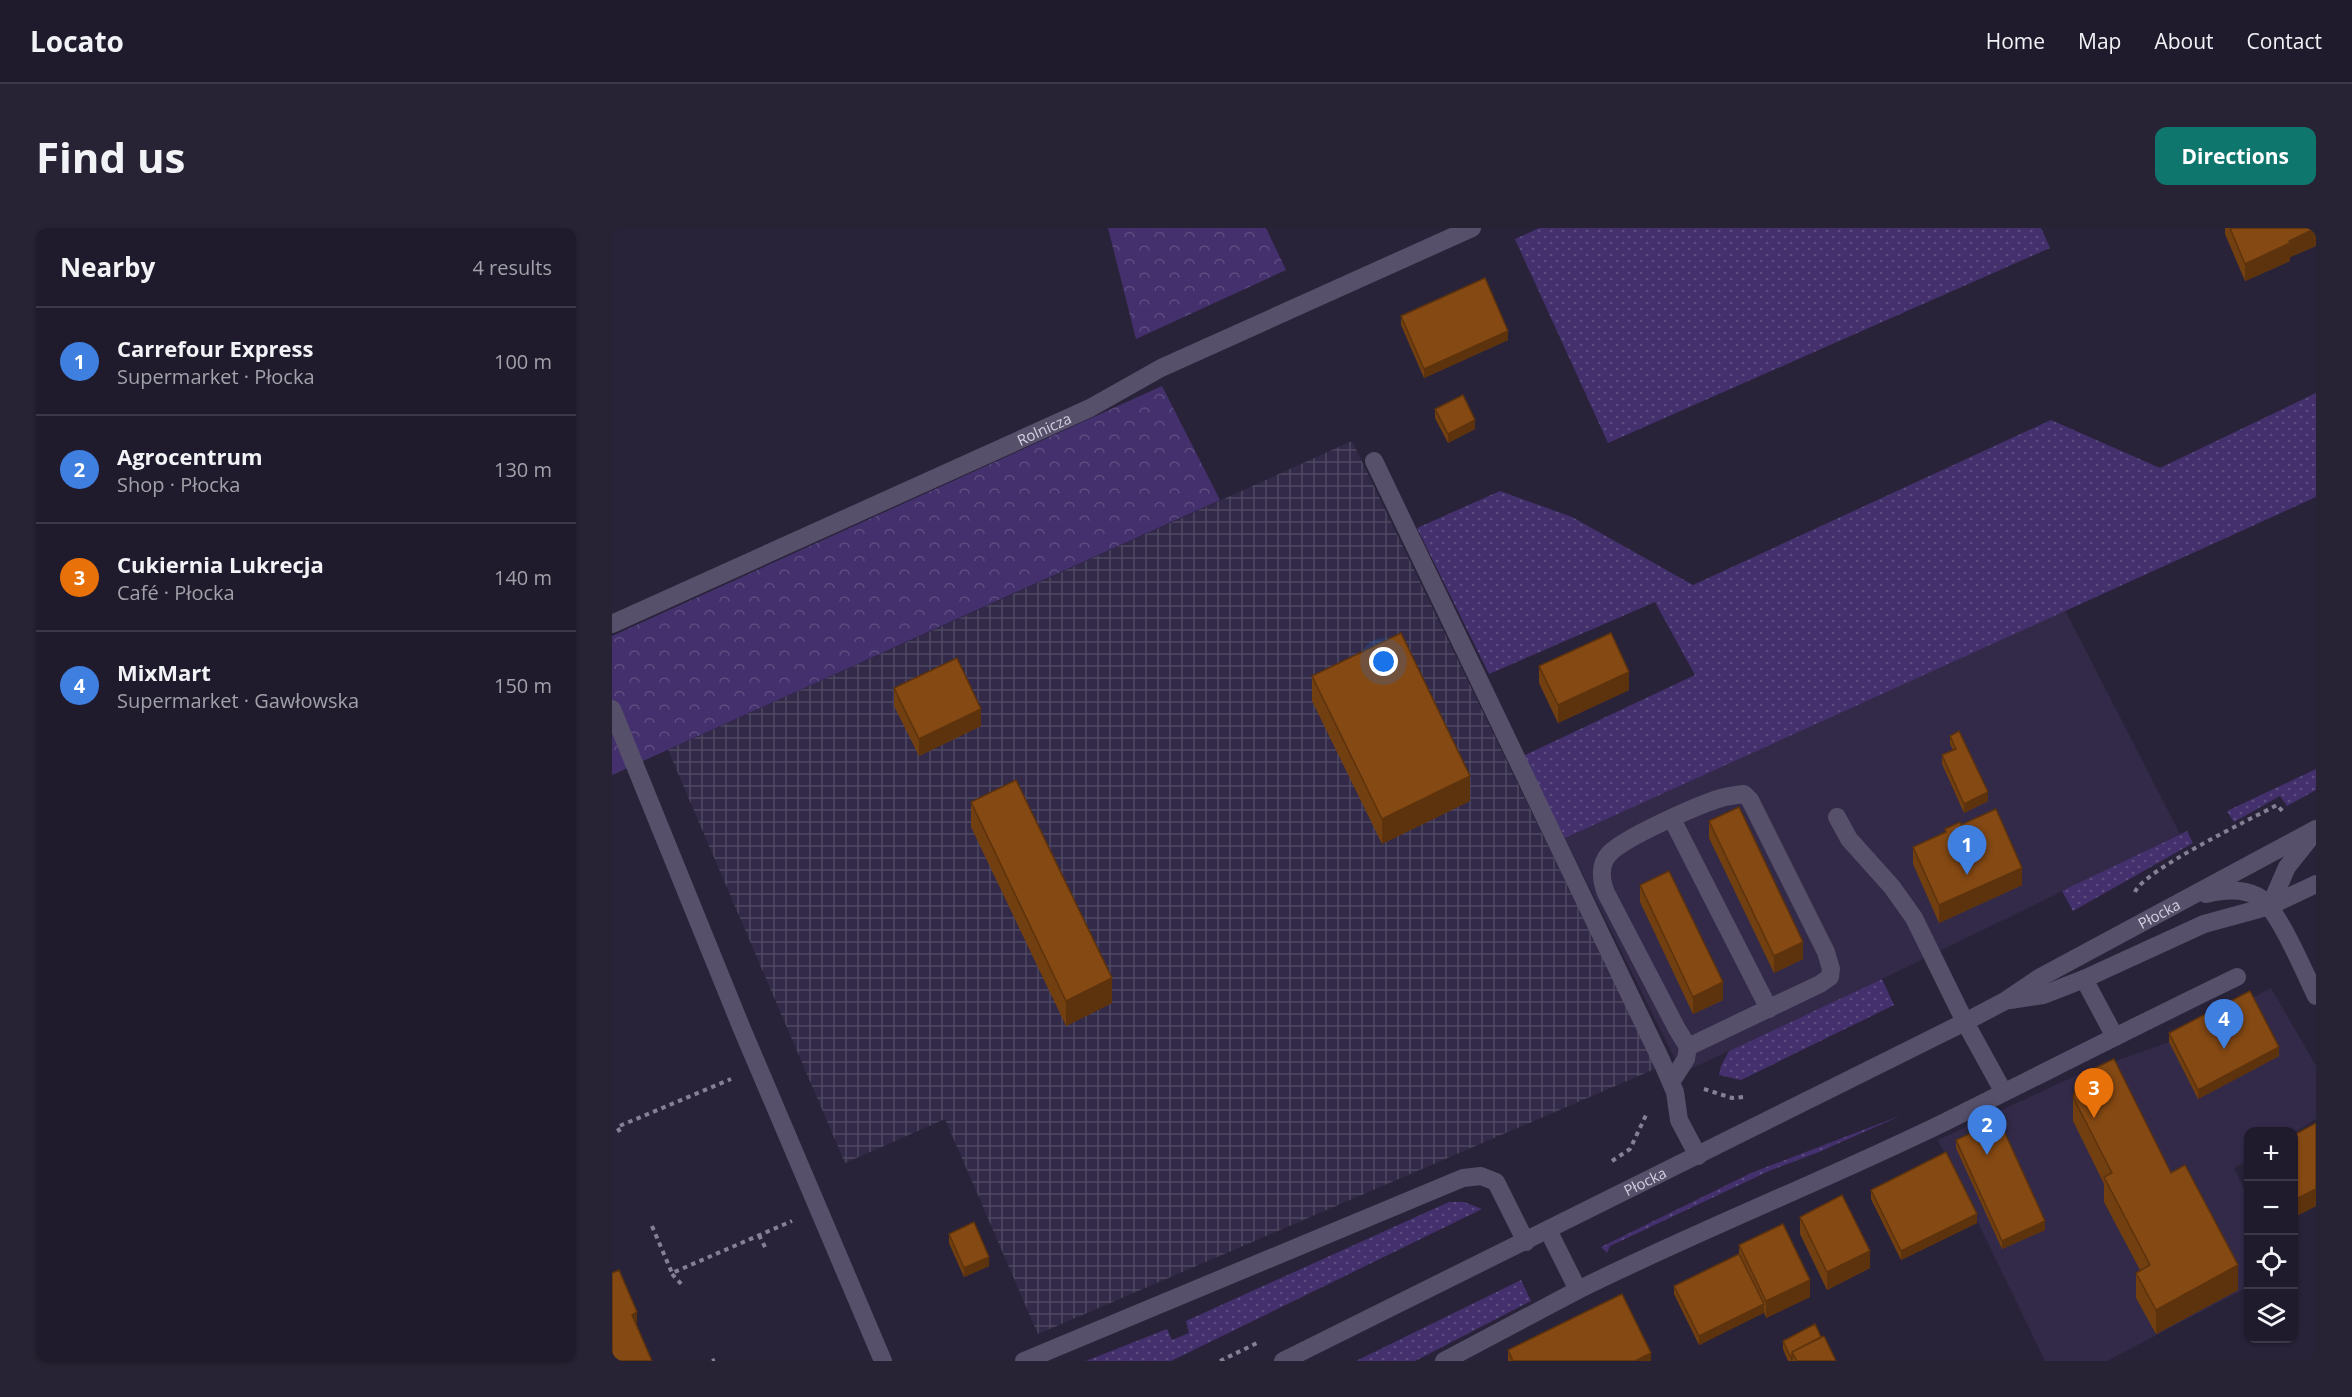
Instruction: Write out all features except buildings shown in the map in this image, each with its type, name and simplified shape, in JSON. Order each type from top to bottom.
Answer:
[{"type":"street","name":"Rolnicza","points":[[612,624],[1090,408],[1171,363],[1472,228]]},
{"type":"street","points":[[1374,460],[1676,1092],[1679,1120],[1698,1156]]},
{"type":"street","points":[[612,709],[742,1029],[883,1361]]},
{"type":"street","points":[[1671,1082],[1686,1059],[1689,1047],[1677,1029],[1601,883],[1603,865],[1608,855],[1623,842],[1724,797],[1744,794],[1750,800],[1826,951],[1831,969],[1830,977],[1820,984],[1689,1047]]},
{"type":"street","points":[[1837,817],[1849,839],[1892,887],[1914,918],[2002,1091]]},
{"type":"street","points":[[1672,819],[1769,1009]]},
{"type":"street","points":[[2270,906],[2287,867],[2316,831]]},
{"type":"street","name":"Płocka","points":[[1283,1361],[1965,1022],[2005,1001],[2039,978],[2316,831]]},
{"type":"street","name":"Płocka","points":[[2005,1001],[2043,995],[2084,979],[2204,924],[2270,906],[2316,884]]},
{"type":"street","points":[[2193,897],[2229,891],[2243,892],[2256,895],[2270,906],[2316,996]]},
{"type":"street","points":[[1444,1361],[1648,1255],[1803,1188],[1935,1126],[2237,977]]},
{"type":"street","points":[[2084,979],[2115,1036]]},
{"type":"street","points":[[1024,1361],[1463,1178],[1481,1176],[1496,1182],[1526,1242]]},
{"type":"street","points":[[1548,1230],[1578,1290]]},
{"type":"path","points":[[2135,893],[2137,886],[2160,869],[2277,805],[2288,818]]},
{"type":"path","points":[[620,1132],[617,1127],[700,1095],[734,1078]]},
{"type":"path","points":[[1698,1086],[1732,1098],[1753,1094]]},
{"type":"path","points":[[1606,1165],[1630,1149],[1646,1113]]},
{"type":"path","points":[[672,1274],[793,1221]]},
{"type":"path","points":[[652,1226],[672,1274],[684,1287]]},
{"type":"path","points":[[759,1235],[766,1249]]},
{"type":"shaded area","points":[[1352,441],[1657,1068],[1038,1334],[945,1119],[845,1163],[668,750]]},
{"type":"shaded area","points":[[2065,610],[2180,834],[1682,1073],[1565,838]]},
{"type":"shaded area","points":[[2271,988],[2316,1066],[2316,1119],[2298,1130],[2298,1127],[2244,1127],[2244,1162],[2234,1168],[2244,1189],[2244,1289],[2107,1361],[2045,1361],[1938,1140],[2079,1074],[2169,1042]]},
{"type":"green space","points":[[1108,228],[1266,228],[1286,270],[1136,339]]},
{"type":"green space","points":[[1539,228],[2041,228],[2050,248],[1608,443],[1515,239]]},
{"type":"green space","points":[[1162,386],[1220,500],[612,775],[612,636]]},
{"type":"green space","points":[[2316,393],[2316,497],[1565,838],[1523,756],[1695,675],[1655,602],[1489,674],[1417,528],[1500,491],[1572,517],[1693,585],[2051,420],[2160,468]]},
{"type":"green space","points":[[2316,769],[2316,790],[2287,806],[2280,796],[2234,822],[2227,811]]},
{"type":"green space","points":[[2187,831],[2193,843],[2073,911],[2062,891]]},
{"type":"green space","points":[[1882,979],[1894,1005],[1741,1080],[1719,1075],[1729,1051]]},
{"type":"green space","points":[[1902,1115],[1819,1152],[1769,1171],[1610,1246],[1607,1253],[1601,1247],[1751,1173]]},
{"type":"green space","points":[[1449,1202],[1464,1202],[1482,1209],[1171,1361],[1086,1361],[1167,1329],[1172,1340],[1189,1333],[1186,1321]]},
{"type":"green space","points":[[1521,1280],[1531,1301],[1415,1361],[1356,1361]]},
{"type":"place","name":"Carrefour Express","points":[[1967,875]]},
{"type":"place","name":"MixMart","points":[[2224,1049]]},
{"type":"place","name":"Cukiernia Lukrecja","points":[[2094,1118]]},
{"type":"place","name":"Agrocentrum","points":[[1987,1155]]}]
